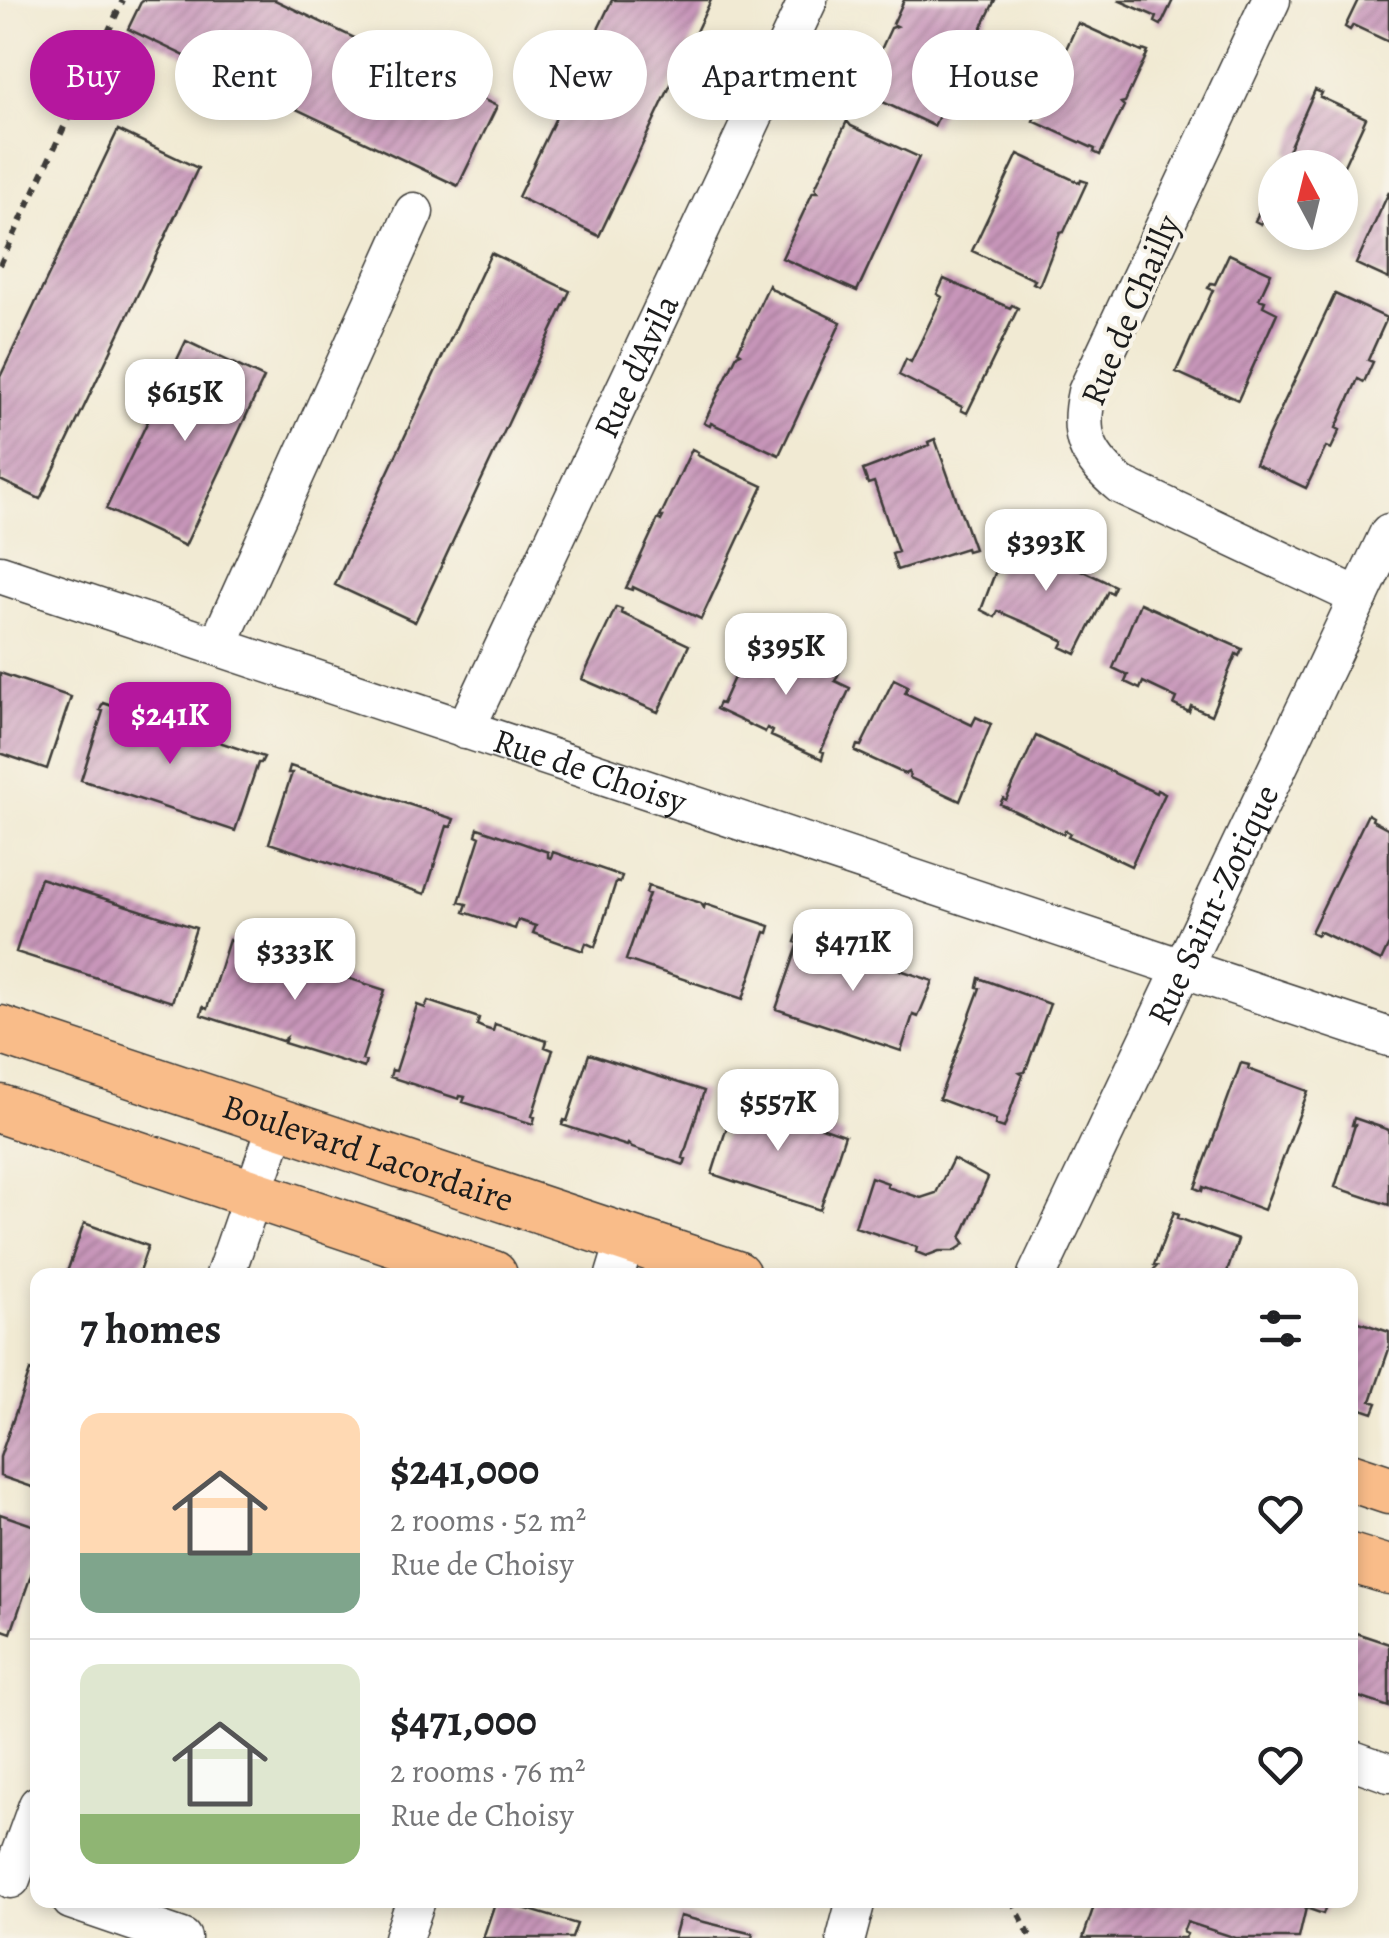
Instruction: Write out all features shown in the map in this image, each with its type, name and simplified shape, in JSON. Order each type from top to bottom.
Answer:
[{"type":"main road","name":"Boulevard Lacordaire","points":[[0,1030],[277,1125],[620,1257],[691,1268]]},
{"type":"main road","name":"Boulevard Lacordaire","points":[[0,1109],[473,1268]]},
{"type":"main road","points":[[1358,1480],[1389,1490]]},
{"type":"main road","points":[[1358,1560],[1389,1570]]},
{"type":"street","name":"Rue d'Avila","points":[[465,730],[808,0]]},
{"type":"street","name":"Rue de Chailly","points":[[1271,0],[1087,392],[1084,433],[1092,456],[1120,485],[1358,597]]},
{"type":"street","points":[[218,645],[414,212]]},
{"type":"street","name":"Rue Saint-Zotique","points":[[1040,1268],[1389,534]]},
{"type":"street","name":"Rue de Choisy","points":[[0,574],[1389,1036]]},
{"type":"street","points":[[227,1268],[277,1125]]},
{"type":"street","points":[[1358,1762],[1389,1772]]},
{"type":"street","points":[[16,1881],[30,1832]]},
{"type":"street","points":[[93,1908],[170,1936]]},
{"type":"street","points":[[403,1938],[413,1908]]},
{"type":"street","points":[[846,1938],[854,1908]]},
{"type":"path","points":[[0,265],[123,0]]},
{"type":"path","points":[[1016,1908],[1031,1938]]},
{"type":"building","points":[[142,0],[275,0],[338,30],[332,30],[332,120],[490,120],[458,186],[312,117],[312,30],[175,30],[175,51],[155,42],[155,30],[128,29]]},
{"type":"building","points":[[612,0],[711,0],[697,30],[667,30],[667,93],[599,236],[518,197],[555,120],[647,120],[647,30],[598,30]]},
{"type":"building","points":[[904,0],[995,0],[980,30],[912,30],[912,116],[892,106],[890,30],[897,26],[893,24]]},
{"type":"building","points":[[1118,0],[1173,0],[1161,25],[1155,22],[1157,17]]},
{"type":"building","points":[[1358,0],[1389,0],[1389,42],[1353,25],[1350,30],[1345,27]]},
{"type":"building","points":[[1078,23],[1148,52],[1100,155],[1095,149],[1033,121],[1074,120],[1074,32]]},
{"type":"building","points":[[1315,90],[1322,93],[1320,97],[1366,118],[1351,150],[1288,150]]},
{"type":"building","points":[[847,121],[919,157],[857,291],[782,258],[813,192],[818,192],[815,188]]},
{"type":"building","points":[[118,130],[198,168],[40,499],[0,480],[0,377]]},
{"type":"building","points":[[1018,154],[1080,183],[1087,182],[1064,232],[1060,233],[1039,286],[1033,283],[1035,280],[972,251]]},
{"type":"building","points":[[1389,192],[1389,279],[1356,264]]},
{"type":"building","points":[[491,253],[570,291],[415,622],[335,585]]},
{"type":"building","points":[[1229,254],[1271,273],[1259,299],[1265,301],[1263,306],[1277,313],[1238,400],[1176,372],[1213,290],[1208,288],[1215,284]]},
{"type":"building","points":[[944,279],[1018,308],[967,413],[899,375],[906,359],[911,362],[942,297],[937,294]]},
{"type":"building","points":[[769,285],[841,322],[779,455],[704,423],[741,353],[738,351]]},
{"type":"building","points":[[1335,294],[1387,318],[1368,360],[1373,362],[1364,382],[1358,379],[1331,449],[1326,447],[1306,488],[1255,464]]},
{"type":"building","points":[[186,341],[264,378],[185,546],[106,509]]},
{"type":"building","points":[[935,439],[974,549],[966,548],[897,570],[892,554],[898,552],[874,482],[868,484],[863,470],[929,445]]},
{"type":"building","points":[[692,449],[697,455],[763,486],[701,619],[633,587],[626,588]]},
{"type":"building","points":[[1009,536],[1115,586],[1112,593],[1108,591],[1076,654],[1061,647],[1064,641],[1032,626],[998,611],[995,617],[981,610]]},
{"type":"building","points":[[1140,603],[1242,649],[1239,656],[1236,654],[1211,715],[1191,706],[1189,712],[1174,705],[1177,698],[1143,682],[1140,689],[1125,682],[1128,675],[1113,668]]},
{"type":"building","points":[[616,607],[622,609],[621,613],[689,645],[658,712],[582,679]]},
{"type":"building","points":[[750,642],[767,650],[770,642],[786,649],[782,657],[820,674],[826,660],[842,667],[835,681],[850,688],[821,751],[822,759],[771,736],[773,731],[767,728],[765,732],[716,709],[722,704]]},
{"type":"building","points":[[0,673],[71,697],[47,769],[0,753]]},
{"type":"building","points":[[894,679],[908,686],[905,693],[972,725],[976,717],[991,724],[960,801],[910,778],[909,772],[905,774],[855,751]]},
{"type":"building","points":[[103,703],[264,757],[258,763],[235,831],[81,780]]},
{"type":"building","points":[[1036,736],[1165,794],[1131,866],[1068,836],[1070,833],[1065,830],[1063,834],[1000,804],[1003,798],[1006,800]]},
{"type":"building","points":[[290,766],[454,819],[451,827],[447,826],[425,894],[269,843],[292,773],[288,773]]},
{"type":"building","points":[[1368,814],[1389,829],[1389,944],[1381,961],[1319,931],[1317,935],[1311,932]]},
{"type":"building","points":[[478,828],[548,852],[551,858],[553,852],[622,876],[620,883],[616,882],[595,947],[586,943],[583,951],[533,933],[536,926],[518,920],[515,929],[464,912],[467,904],[459,902],[480,837],[476,835]]},
{"type":"building","points":[[40,878],[196,928],[172,1002],[16,952]]},
{"type":"building","points":[[648,886],[701,903],[704,908],[705,904],[770,926],[743,999],[626,960],[649,894]]},
{"type":"building","points":[[797,936],[864,958],[863,963],[867,959],[933,981],[918,1017],[913,1015],[901,1051],[776,1009],[799,943],[795,942]]},
{"type":"building","points":[[229,940],[385,990],[362,1060],[366,1061],[364,1068],[284,1043],[286,1038],[282,1041],[201,1015],[203,1007],[207,1009]]},
{"type":"building","points":[[979,978],[1050,1004],[1025,1072],[1020,1073],[1023,1075],[1004,1128],[995,1125],[996,1120],[939,1099],[980,988]]},
{"type":"building","points":[[428,1001],[479,1018],[477,1025],[484,1028],[493,1031],[495,1024],[547,1041],[545,1047],[553,1050],[532,1116],[533,1124],[463,1102],[465,1097],[459,1099],[390,1077],[392,1070],[396,1071],[417,1005],[425,1008]]},
{"type":"building","points":[[589,1054],[704,1091],[684,1165],[562,1125],[567,1121]]},
{"type":"building","points":[[1241,1063],[1308,1091],[1264,1210],[1203,1187],[1202,1191],[1195,1188]]},
{"type":"building","points":[[736,1098],[845,1135],[820,1210],[712,1174]]},
{"type":"building","points":[[1354,1118],[1389,1130],[1389,1205],[1335,1187]]},
{"type":"building","points":[[953,1159],[988,1178],[961,1238],[965,1244],[954,1251],[926,1256],[916,1252],[917,1247],[855,1227],[871,1177],[888,1183],[887,1187],[921,1198],[936,1193]]},
{"type":"building","points":[[1174,1212],[1179,1214],[1178,1218],[1238,1240],[1228,1268],[1154,1265]]},
{"type":"building","points":[[84,1223],[148,1246],[140,1268],[68,1268]]},
{"type":"building","points":[[1358,1322],[1389,1332],[1389,1349],[1371,1401],[1377,1403],[1373,1413],[1358,1408]]},
{"type":"building","points":[[30,1371],[30,1486],[0,1476],[0,1457]]},
{"type":"building","points":[[0,1514],[30,1524],[30,1578],[11,1633],[0,1629]]},
{"type":"building","points":[[1358,1634],[1389,1644],[1389,1707],[1358,1697]]},
{"type":"building","points":[[493,1908],[523,1908],[577,1924],[572,1938],[483,1938]]},
{"type":"building","points":[[1093,1908],[1306,1908],[1299,1938],[1236,1938],[1187,1922],[1185,1938],[1083,1938]]},
{"type":"building","points":[[680,1916],[753,1934],[752,1938],[674,1938]]}]
